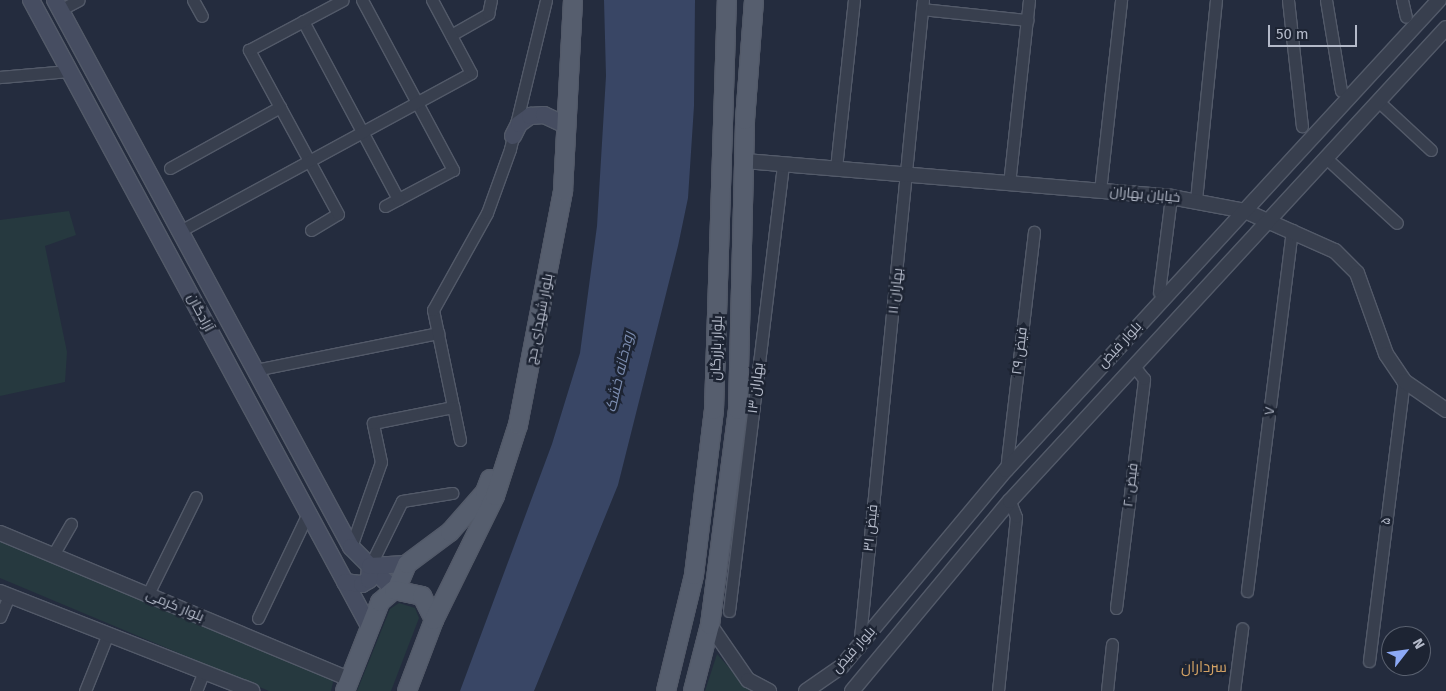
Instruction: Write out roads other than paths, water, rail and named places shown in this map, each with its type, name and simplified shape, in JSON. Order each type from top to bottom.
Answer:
[{"type":"main road","name":"آزادگان","points":[[31,0],[369,626]]},
{"type":"main road","name":"بلوار شهدای حج","points":[[407,564],[450,532],[488,484],[509,424],[543,260],[561,123],[563,0]]},
{"type":"main road","name":"بلوار شهدای حج","points":[[407,691],[434,620],[495,496],[518,425],[564,191],[573,0]]},
{"type":"main road","name":"بلوار بازرگان","points":[[666,691],[694,575],[707,488],[720,265],[722,45],[727,0]]},
{"type":"main road","name":"بلوار بازرگان","points":[[693,691],[710,625],[729,493],[743,322],[745,161],[754,0]]},
{"type":"main road","name":"آزادگان","points":[[58,5],[350,547],[395,590]]},
{"type":"main road","points":[[96,120],[114,110]]},
{"type":"main road","points":[[513,136],[519,124],[530,116],[544,115],[561,123]]},
{"type":"main road","points":[[707,488],[729,493]]},
{"type":"main road","points":[[345,582],[362,584],[369,580],[370,566],[407,564],[395,590],[380,602],[347,685]]},
{"type":"main road","points":[[395,590],[422,596],[434,620]]},
{"type":"street","points":[[58,5],[79,0]]},
{"type":"street","points":[[194,0],[202,16]]},
{"type":"street","points":[[311,230],[338,214],[249,50],[343,0]]},
{"type":"street","points":[[362,0],[452,170],[385,206]]},
{"type":"street","points":[[180,231],[471,73],[432,0]]},
{"type":"street","points":[[451,35],[488,14],[491,0]]},
{"type":"street","points":[[460,440],[433,310],[487,213],[513,136],[546,0]]},
{"type":"street","points":[[836,168],[854,0]]},
{"type":"street","points":[[1009,184],[1029,0]]},
{"type":"street","points":[[1100,191],[1121,0]]},
{"type":"street","points":[[1196,200],[1216,0]]},
{"type":"street","points":[[1288,0],[1302,126]]},
{"type":"street","points":[[1326,0],[1341,91]]},
{"type":"street","points":[[1402,0],[1406,17]]},
{"type":"street","name":"بلوار فیض","points":[[806,691],[821,684],[858,648],[1006,470],[1439,0]]},
{"type":"street","points":[[922,5],[1027,20]]},
{"type":"street","name":"بهاران ۱۱","points":[[884,408],[908,175],[922,5]]},
{"type":"street","points":[[303,21],[398,199]]},
{"type":"street","name":"بلوار فیض","points":[[852,691],[1010,501],[1446,28]]},
{"type":"street","points":[[0,77],[69,71]]},
{"type":"street","points":[[1378,101],[1431,150]]},
{"type":"street","points":[[170,168],[280,106]]},
{"type":"street","points":[[1326,158],[1397,223]]},
{"type":"street","name":"خیابان بهاران","points":[[745,161],[1171,197],[1196,200],[1245,211],[1292,230],[1336,251],[1357,273],[1386,354],[1404,381],[1446,410]]},
{"type":"street","name":"بهاران ۱۳","points":[[729,611],[783,165]]},
{"type":"street","points":[[1159,292],[1171,197]]},
{"type":"street","name":"۷","points":[[1247,591],[1292,230]]},
{"type":"street","name":"فیض ۲۹","points":[[1006,470],[1034,232]]},
{"type":"street","points":[[255,370],[438,333]]},
{"type":"street","name":"فیض ۲۰","points":[[1116,608],[1144,379],[1134,366]]},
{"type":"street","name":"۵","points":[[1369,661],[1404,381]]},
{"type":"street","points":[[350,547],[381,462],[373,423],[453,407]]},
{"type":"street","name":"فیض ۳۱","points":[[858,648],[884,408]]},
{"type":"street","points":[[1043,429],[1061,445]]},
{"type":"street","points":[[370,566],[402,501],[452,493]]},
{"type":"street","points":[[148,594],[196,496]]},
{"type":"street","points":[[998,691],[1016,517],[1010,501]]},
{"type":"street","points":[[258,618],[308,513]]},
{"type":"street","points":[[53,555],[71,524]]},
{"type":"street","name":"بلوار کرمی","points":[[0,532],[148,594],[347,685]]},
{"type":"street","points":[[0,617],[4,594],[204,674],[252,691]]},
{"type":"street","points":[[710,625],[737,668],[748,680],[769,691]]},
{"type":"street","points":[[1234,691],[1242,629]]},
{"type":"street","points":[[85,691],[107,636]]},
{"type":"street","points":[[1107,691],[1112,644]]},
{"type":"street","points":[[196,691],[204,674]]},
{"type":"water","name":"رودخانه خشک","points":[[604,0],[695,0],[694,106],[688,198],[678,246],[618,485],[534,691],[460,691],[552,444],[580,353],[597,226],[606,76]]},
{"type":"district","name":"سرداران","points":[[1204,668]]}]
